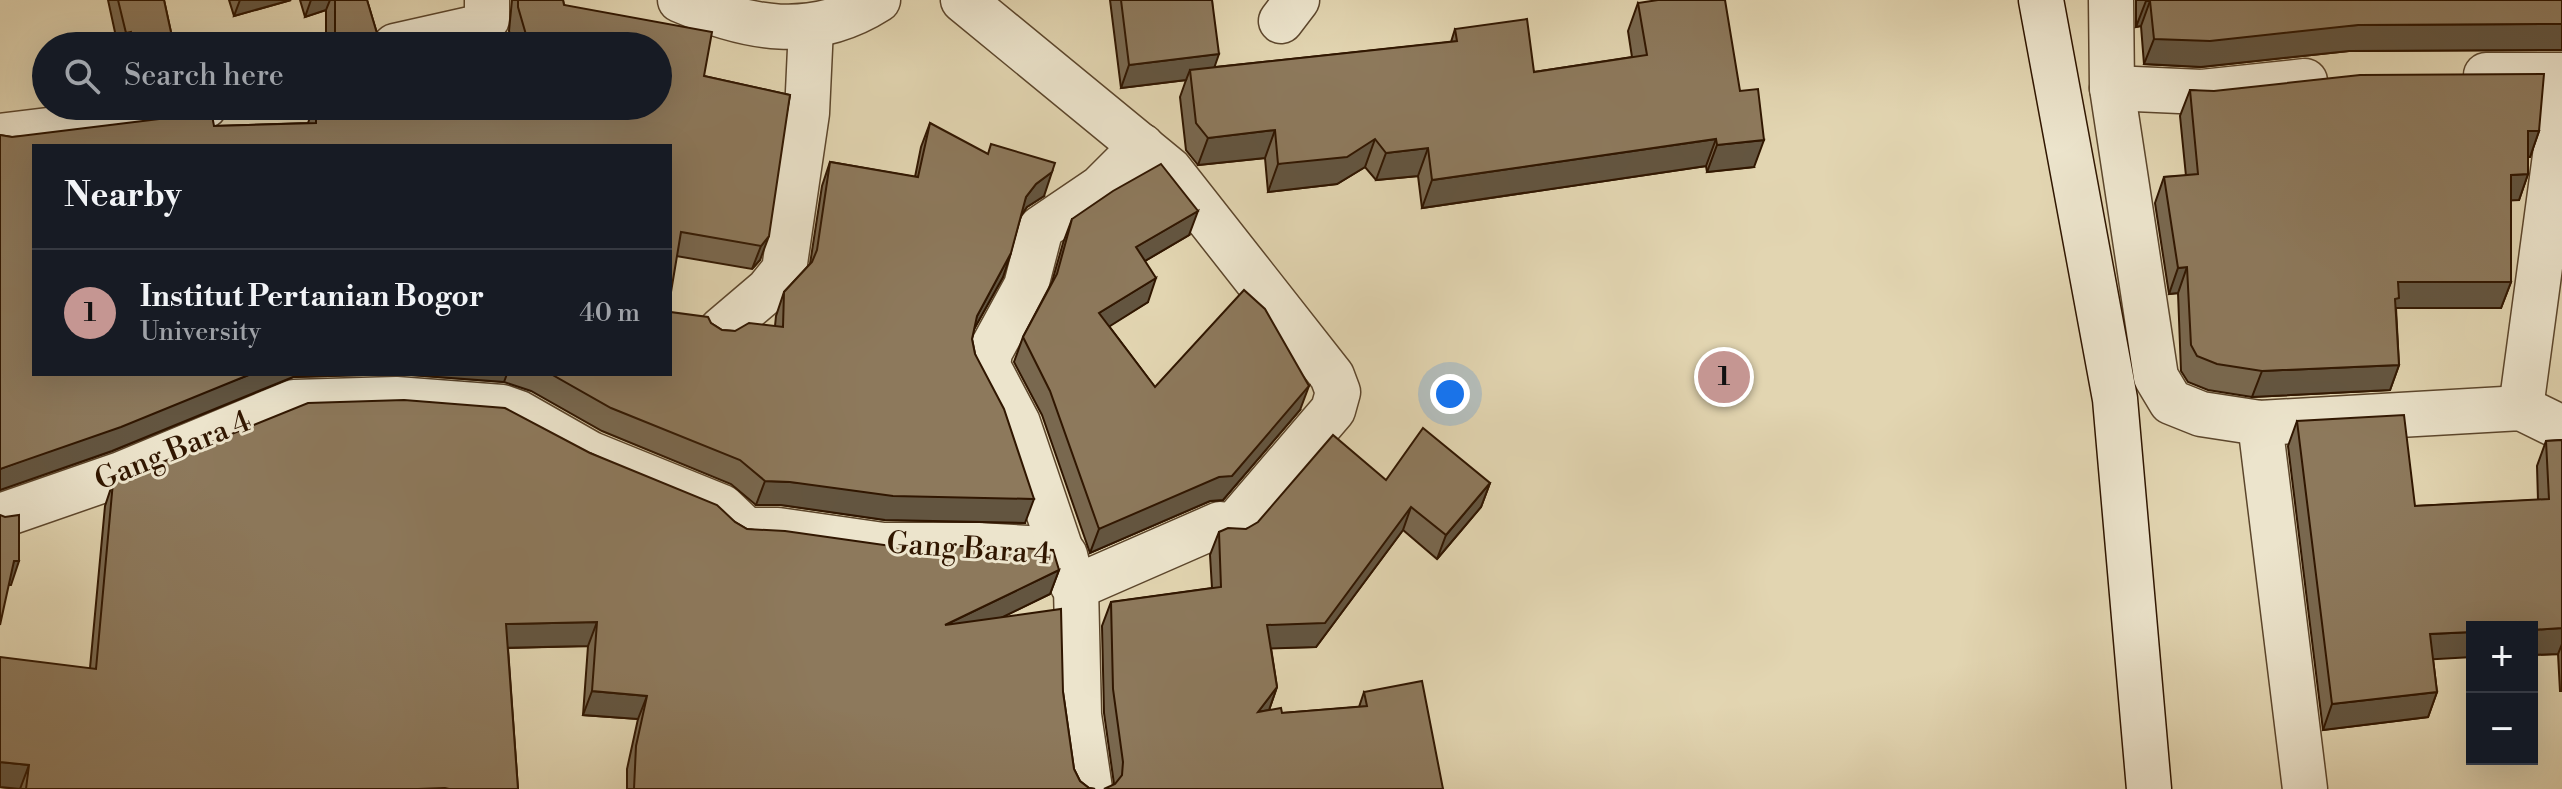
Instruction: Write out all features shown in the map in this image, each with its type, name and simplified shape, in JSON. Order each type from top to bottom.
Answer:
[{"type":"street","points":[[457,32],[475,28],[487,19],[487,0]]},
{"type":"street","points":[[680,0],[747,24],[811,27],[839,19],[878,0]]},
{"type":"street","name":"Gang Bara 4","points":[[0,516],[121,474],[294,402],[396,399],[502,407],[519,413],[591,454],[722,507],[749,530],[778,530],[883,545],[978,545],[1069,568],[1220,524],[1231,529],[1333,410],[1338,392],[1332,376],[1170,170],[963,0]]},
{"type":"street","points":[[2041,0],[2115,399],[2149,789]]},
{"type":"street","points":[[2111,0],[2112,88],[2156,377],[2171,402],[2201,414],[2260,423],[2521,408],[2562,428]]},
{"type":"street","points":[[721,330],[768,290],[784,270],[807,113],[811,27]]},
{"type":"street","points":[[2440,76],[2562,75]]},
{"type":"street","points":[[2112,88],[2202,92],[2349,76]]},
{"type":"street","points":[[2521,408],[2562,104]]},
{"type":"street","points":[[0,136],[131,120]]},
{"type":"street","points":[[1090,789],[1079,715],[1069,568],[1018,423],[988,361],[1026,286],[1041,228],[1100,188],[1142,146]]},
{"type":"street","points":[[2260,423],[2305,789]]},
{"type":"building","points":[[118,0],[164,0],[171,32],[126,32]]},
{"type":"building","points":[[335,0],[367,0],[377,32],[335,32]]},
{"type":"building","points":[[518,0],[563,0],[564,5],[712,32],[704,76],[790,95],[769,236],[761,246],[681,232],[672,286],[672,144],[32,144],[32,376],[246,376],[121,427],[0,469],[0,135],[12,137],[151,120],[213,120],[214,126],[316,123],[316,120],[672,120],[672,32],[525,32]]},
{"type":"building","points":[[1121,0],[1212,0],[1219,54],[1129,65]]},
{"type":"building","points":[[1725,0],[1740,91],[1758,89],[1764,140],[1717,145],[1716,139],[1432,180],[1428,148],[1386,153],[1375,139],[1347,157],[1278,164],[1275,130],[1208,138],[1196,123],[1190,70],[1457,41],[1455,29],[1527,19],[1534,72],[1647,55],[1638,3]]},
{"type":"building","points":[[2146,0],[2562,0],[2562,24],[2358,25],[2210,41],[2154,39],[2150,1]]},
{"type":"building","points":[[2544,74],[2539,131],[2528,131],[2528,174],[2511,175],[2511,282],[2398,282],[2399,298],[2395,299],[2399,365],[2262,371],[2217,364],[2197,356],[2191,345],[2187,267],[2178,268],[2164,177],[2198,174],[2190,90],[2214,91],[2360,75]]},
{"type":"building","points":[[930,123],[988,154],[991,144],[1055,163],[1052,172],[1036,184],[1026,197],[1011,253],[977,316],[972,339],[975,354],[1004,409],[1034,499],[893,496],[765,481],[740,460],[611,408],[555,376],[672,376],[672,312],[708,317],[722,330],[735,331],[749,323],[783,327],[784,292],[812,262],[817,250],[830,162],[918,177]]},
{"type":"building","points":[[1161,164],[1198,211],[1136,247],[1156,278],[1099,313],[1155,387],[1244,290],[1265,309],[1309,386],[1232,476],[1219,477],[1099,529],[1050,391],[1023,337],[1057,274],[1072,219]]},
{"type":"building","points":[[404,400],[505,408],[590,453],[717,505],[747,529],[785,531],[891,546],[1053,550],[1059,570],[945,625],[1061,609],[1063,692],[1074,769],[1080,781],[1095,789],[634,789],[636,746],[647,696],[592,691],[597,622],[506,624],[518,789],[26,789],[29,765],[0,762],[0,657],[96,669],[113,482],[308,403]]},
{"type":"building","points":[[2404,415],[2415,506],[2549,499],[2546,441],[2562,440],[2562,628],[2538,630],[2538,621],[2466,621],[2466,632],[2430,634],[2437,692],[2332,704],[2297,421]]},
{"type":"building","points":[[1423,428],[1490,483],[1446,535],[1411,507],[1325,623],[1267,625],[1277,687],[1258,712],[1281,708],[1282,713],[1367,706],[1364,692],[1422,681],[1443,789],[1104,789],[1115,784],[1122,775],[1123,762],[1113,689],[1111,602],[1221,587],[1219,532],[1228,528],[1246,529],[1258,522],[1333,435],[1386,480]]},
{"type":"building","points":[[0,515],[19,515],[19,561],[14,561],[0,625]]},
{"type":"place","name":"Institut Pertanian Bogor","points":[[1724,377]]}]
